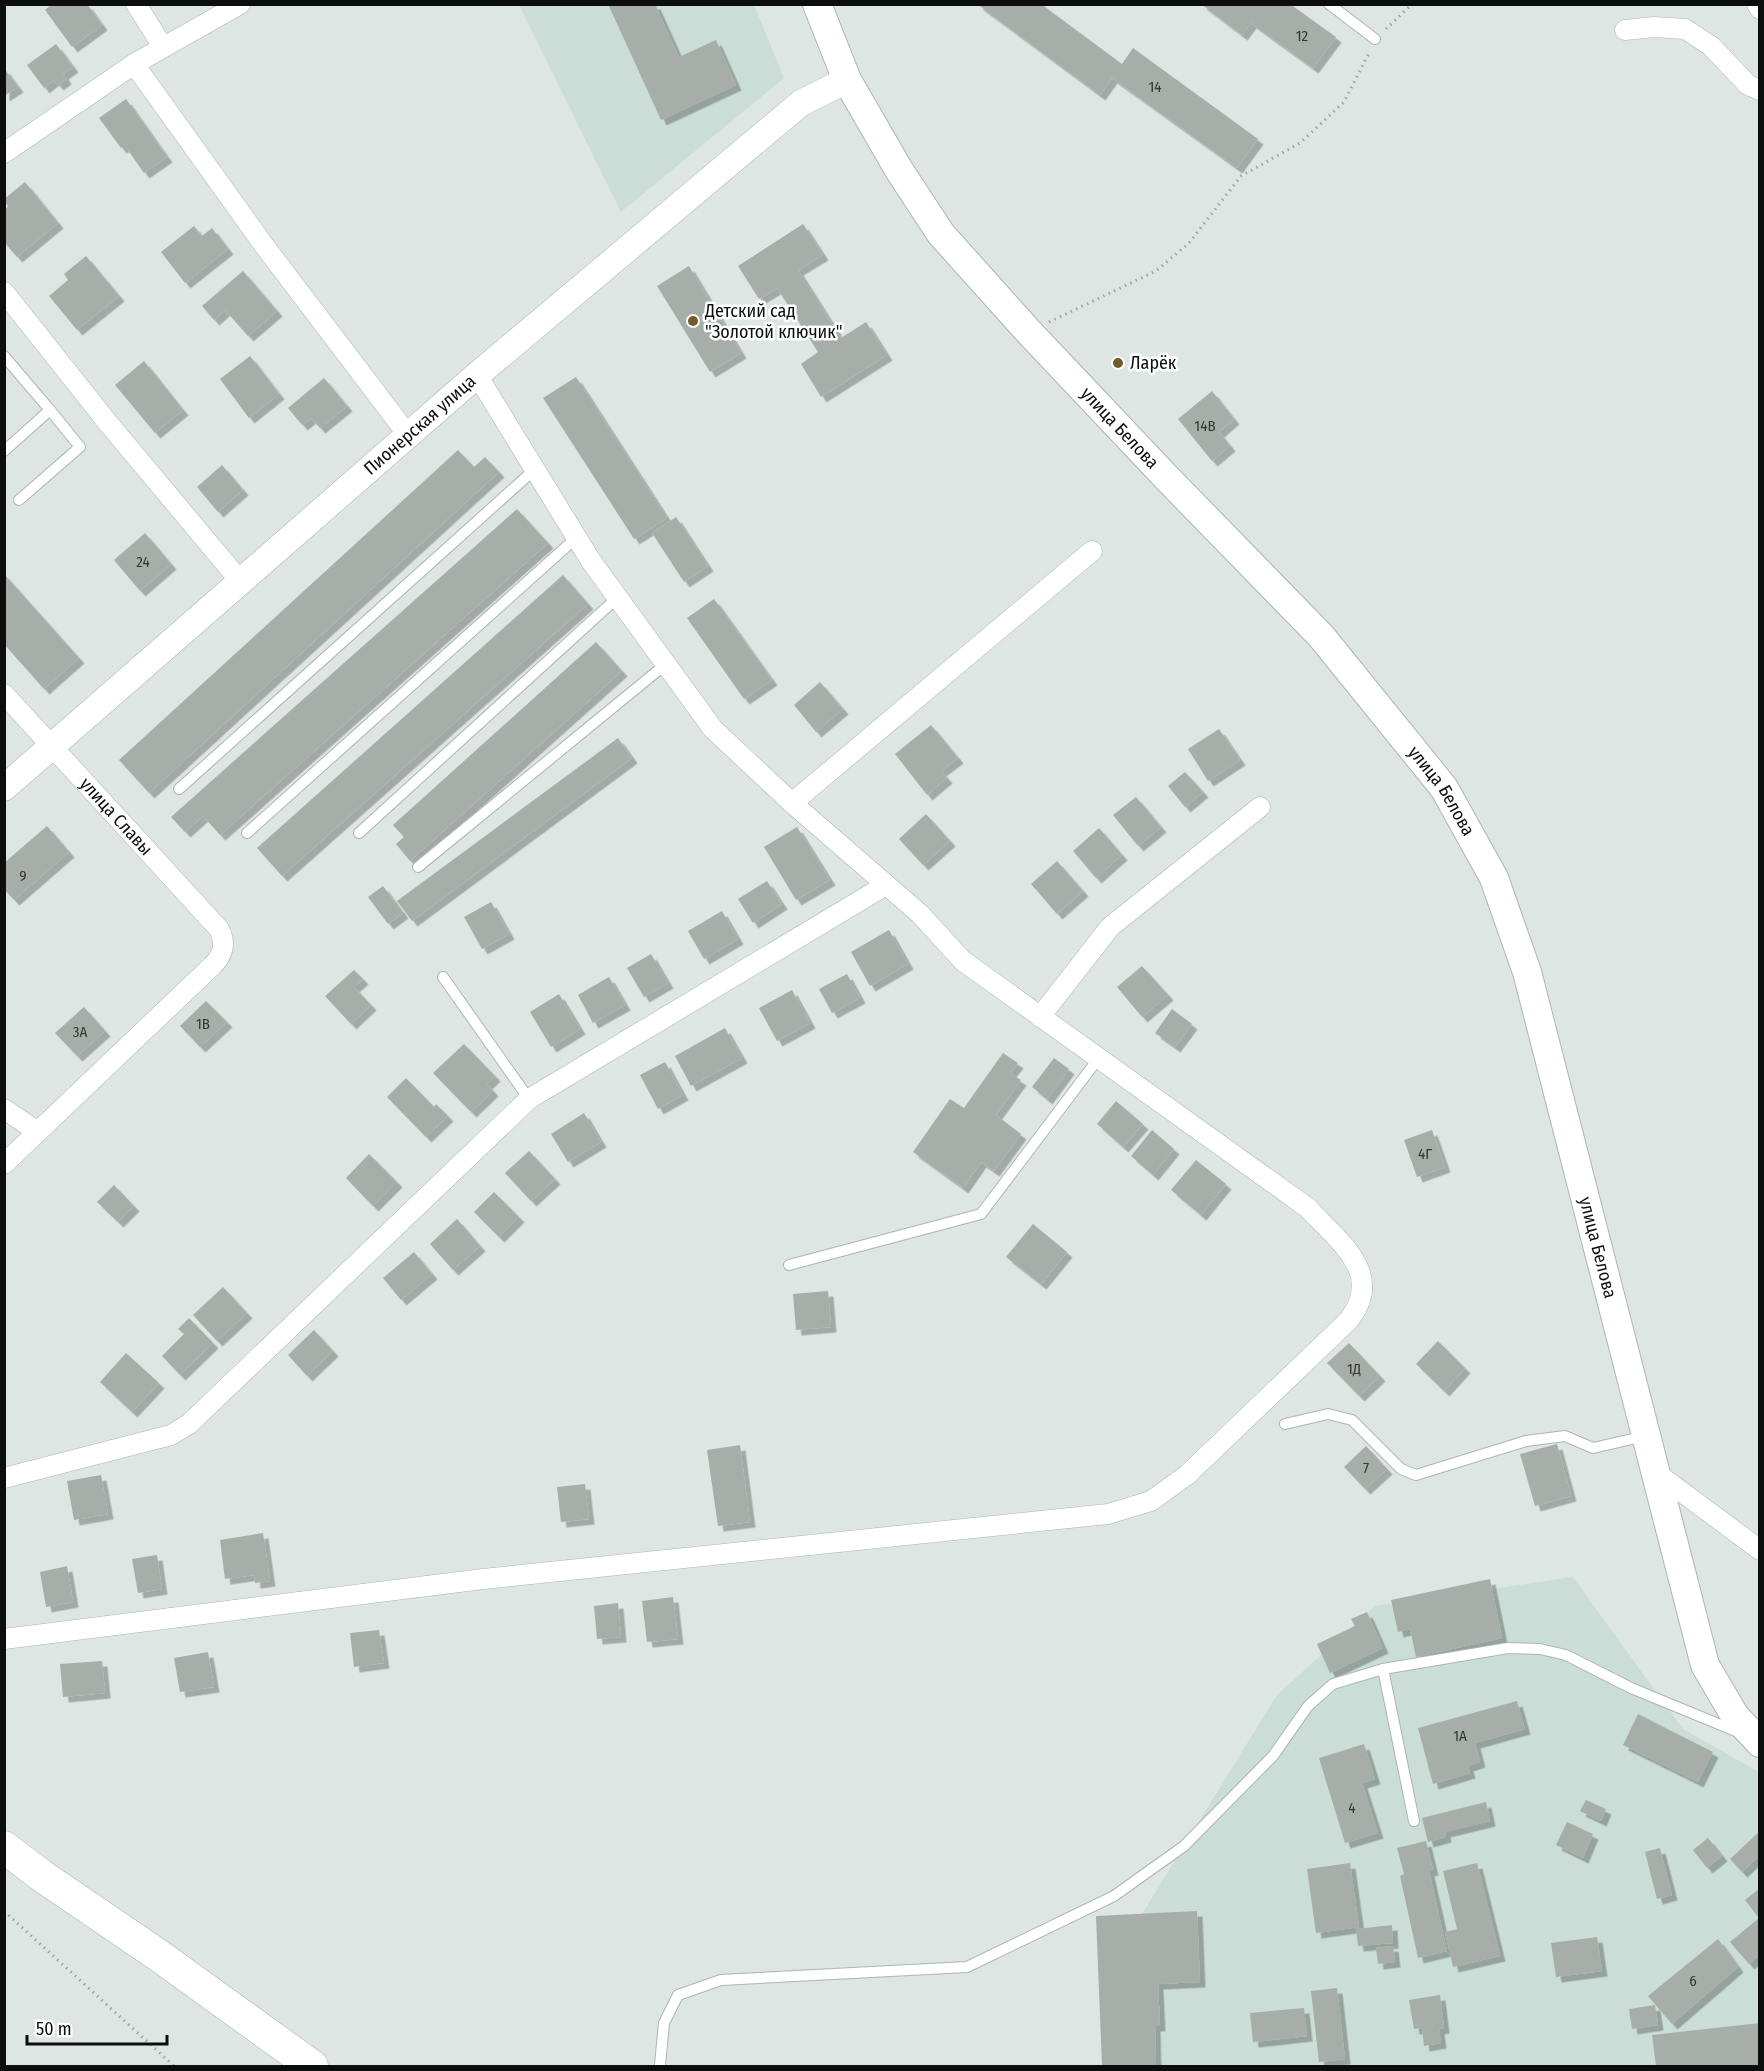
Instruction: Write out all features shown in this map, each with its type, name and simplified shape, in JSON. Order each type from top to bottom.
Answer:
[{"type":"main road","name":"улица Белова","points":[[817,4],[848,80],[899,170],[941,234],[1028,332],[1322,636],[1444,788],[1494,878],[1527,972],[1705,1665],[1735,1716],[1758,1742]]},
{"type":"main road","points":[[4,1847],[312,2067]]},
{"type":"street","points":[[136,4],[164,47]]},
{"type":"street","points":[[4,153],[134,64],[240,4]]},
{"type":"street","points":[[1757,4],[1760,9]]},
{"type":"street","points":[[1625,30],[1654,27],[1685,30],[1711,46],[1748,85],[1760,90]]},
{"type":"street","points":[[134,64],[263,244],[408,435]]},
{"type":"street","name":"Пионерская улица","points":[[4,788],[477,375],[801,103],[848,80]]},
{"type":"street","points":[[4,292],[108,423],[241,582]]},
{"type":"street","points":[[4,1639],[483,1579],[1108,1514],[1150,1501],[1187,1475],[1348,1321],[1362,1298],[1361,1272],[1356,1260],[1308,1208],[963,961],[920,914],[792,803],[713,729],[576,538],[477,375]]},
{"type":"street","points":[[792,803],[1092,551]]},
{"type":"street","name":"улица Славы","points":[[4,694],[219,928],[224,944],[223,952],[213,965],[38,1132]]},
{"type":"street","points":[[1040,1017],[1110,927],[1260,807]]},
{"type":"street","points":[[4,1478],[171,1435],[189,1424],[529,1099],[886,885]]},
{"type":"street","points":[[4,1109],[38,1132],[4,1164]]},
{"type":"street","points":[[1655,1473],[1760,1550]]},
{"type":"lane","points":[[1329,4],[1375,39]]},
{"type":"lane","points":[[4,356],[80,447],[19,500]]},
{"type":"lane","points":[[4,451],[50,410]]},
{"type":"lane","points":[[179,789],[534,470]]},
{"type":"lane","points":[[247,833],[576,538]]},
{"type":"lane","points":[[359,833],[617,598]]},
{"type":"lane","points":[[418,867],[666,664]]},
{"type":"lane","points":[[443,977],[529,1099]]},
{"type":"lane","points":[[789,1265],[981,1214],[1098,1059]]},
{"type":"lane","points":[[1285,1424],[1329,1414],[1352,1420],[1401,1469],[1416,1475],[1526,1441],[1565,1436],[1593,1448],[1646,1436]]},
{"type":"lane","points":[[660,2065],[664,2023],[678,1995],[721,1980],[968,1967],[1114,1896],[1184,1846],[1273,1756],[1308,1706],[1333,1684],[1383,1669],[1508,1648],[1540,1649],[1566,1655],[1631,1688],[1758,1742]]},
{"type":"lane","points":[[1383,1669],[1414,1821]]},
{"type":"path","points":[[1028,332],[1156,271],[1189,243],[1241,176],[1300,143],[1344,102],[1375,39],[1412,4]]},
{"type":"path","points":[[4,1911],[174,2067]]},
{"type":"shaded area","points":[[519,5],[754,5],[784,78],[621,212]]},
{"type":"shaded area","points":[[1573,1577],[1683,1729],[1759,1772],[1759,2066],[1134,2066],[1142,1914],[1277,1695],[1375,1606]]},
{"type":"building","points":[[52,4],[87,4],[102,25],[72,47],[45,10]]},
{"type":"building","points":[[608,4],[655,4],[679,57],[716,40],[736,85],[661,120]]},
{"type":"building","points":[[977,4],[1041,4],[1122,64],[1133,48],[1258,139],[1237,168],[1112,78],[1100,95]]},
{"type":"building","points":[[1201,4],[1290,4],[1336,37],[1313,68],[1251,23],[1242,35]]},
{"type":"building","points":[[56,44],[73,67],[63,74],[66,79],[58,85],[54,80],[44,88],[27,65]]},
{"type":"building","points":[[4,68],[18,87],[4,96]]},
{"type":"building","points":[[126,99],[167,157],[144,173],[125,146],[121,148],[99,118]]},
{"type":"building","points":[[25,182],[58,223],[17,257],[4,242],[4,209],[8,207],[4,199]]},
{"type":"building","points":[[803,224],[823,255],[798,270],[841,338],[866,322],[887,355],[821,397],[801,364],[818,352],[777,288],[759,299],[738,266]]},
{"type":"building","points":[[194,226],[202,236],[212,228],[228,249],[185,283],[161,252]]},
{"type":"building","points":[[86,256],[119,296],[77,330],[49,296],[68,280],[64,274]]},
{"type":"building","points":[[689,266],[741,353],[710,372],[657,286]]},
{"type":"building","points":[[243,271],[277,311],[248,336],[225,310],[214,320],[202,306]]},
{"type":"building","points":[[250,356],[279,394],[249,418],[220,379]]},
{"type":"building","points":[[144,361],[183,410],[155,433],[115,385]]},
{"type":"building","points":[[576,377],[667,518],[634,539],[543,398]]},
{"type":"building","points":[[324,378],[347,406],[320,428],[311,418],[302,425],[288,408]]},
{"type":"building","points":[[1212,391],[1234,419],[1219,432],[1230,446],[1212,461],[1178,419]]},
{"type":"building","points":[[458,450],[474,467],[485,457],[499,472],[149,793],[119,760]]},
{"type":"building","points":[[222,465],[243,490],[218,512],[197,487]]},
{"type":"building","points":[[517,509],[548,543],[220,835],[203,816],[185,832],[171,817]]},
{"type":"building","points":[[676,517],[708,566],[684,582],[652,533]]},
{"type":"building","points":[[145,533],[171,564],[140,591],[114,560]]},
{"type":"building","points":[[4,574],[79,658],[44,689],[4,644]]},
{"type":"building","points":[[563,575],[588,604],[282,876],[257,848]]},
{"type":"building","points":[[714,599],[772,680],[744,699],[687,618]]},
{"type":"building","points":[[596,642],[622,671],[410,861],[396,844],[404,837],[393,825]]},
{"type":"building","points":[[820,682],[843,709],[816,732],[794,705]]},
{"type":"building","points":[[931,725],[958,758],[941,771],[947,778],[927,795],[895,754]]},
{"type":"building","points":[[1219,729],[1240,760],[1208,781],[1188,749]]},
{"type":"building","points":[[618,738],[632,758],[412,921],[397,901]]},
{"type":"building","points":[[1185,772],[1203,792],[1185,807],[1168,786]]},
{"type":"building","points":[[1136,797],[1161,827],[1138,846],[1113,815]]},
{"type":"building","points":[[926,814],[950,841],[923,865],[899,839]]},
{"type":"building","points":[[47,826],[69,852],[14,900],[4,889],[4,863]]},
{"type":"building","points":[[797,827],[830,880],[796,900],[764,847]]},
{"type":"building","points":[[1099,828],[1122,855],[1096,878],[1073,851]]},
{"type":"building","points":[[1057,861],[1083,891],[1057,914],[1031,884]]},
{"type":"building","points":[[767,881],[782,904],[753,923],[738,899]]},
{"type":"building","points":[[383,886],[403,913],[388,924],[368,897]]},
{"type":"building","points":[[491,902],[509,934],[482,949],[464,917]]},
{"type":"building","points":[[722,911],[738,939],[704,959],[688,931]]},
{"type":"building","points":[[889,930],[908,964],[870,986],[851,952]]},
{"type":"building","points":[[651,954],[668,983],[644,997],[627,968]]},
{"type":"building","points":[[1142,966],[1168,995],[1142,1017],[1117,987]]},
{"type":"building","points":[[354,970],[363,979],[354,987],[371,1005],[351,1024],[325,996]]},
{"type":"building","points":[[847,974],[860,998],[832,1013],[819,989]]},
{"type":"building","points":[[609,977],[625,1005],[593,1023],[578,995]]},
{"type":"building","points":[[792,990],[810,1023],[777,1041],[759,1008]]},
{"type":"building","points":[[559,994],[580,1029],[551,1047],[530,1012]]},
{"type":"building","points":[[206,1001],[227,1022],[200,1047],[180,1026]]},
{"type":"building","points":[[84,1007],[105,1031],[77,1056],[55,1033]]},
{"type":"building","points":[[1172,1009],[1192,1024],[1175,1047],[1155,1033]]},
{"type":"building","points":[[725,1028],[742,1058],[691,1086],[675,1056]]},
{"type":"building","points":[[464,1044],[495,1076],[487,1084],[493,1091],[471,1112],[433,1073]]},
{"type":"building","points":[[1003,1053],[1018,1063],[1010,1073],[1021,1080],[996,1115],[1021,1134],[994,1171],[981,1162],[963,1188],[913,1152],[950,1099],[964,1108]]},
{"type":"building","points":[[1054,1058],[1069,1069],[1047,1099],[1032,1087]]},
{"type":"building","points":[[665,1062],[683,1095],[658,1109],[640,1075]]},
{"type":"building","points":[[406,1078],[434,1107],[436,1104],[448,1116],[426,1137],[387,1097]]},
{"type":"building","points":[[1116,1101],[1143,1124],[1123,1147],[1097,1124]]},
{"type":"building","points":[[584,1113],[601,1142],[568,1162],[551,1134]]},
{"type":"building","points":[[1152,1130],[1174,1149],[1153,1175],[1131,1156]]},
{"type":"building","points":[[1432,1130],[1445,1167],[1417,1177],[1404,1140]]},
{"type":"building","points":[[529,1151],[555,1179],[531,1201],[505,1173]]},
{"type":"building","points":[[369,1154],[397,1182],[373,1206],[346,1178]]},
{"type":"building","points":[[1196,1160],[1226,1184],[1201,1215],[1171,1190]]},
{"type":"building","points":[[114,1185],[134,1206],[118,1222],[97,1202]]},
{"type":"building","points":[[494,1192],[519,1217],[499,1237],[474,1212]]},
{"type":"building","points":[[457,1219],[480,1246],[453,1270],[430,1244]]},
{"type":"building","points":[[1033,1224],[1067,1252],[1041,1284],[1006,1257]]},
{"type":"building","points":[[414,1252],[432,1274],[401,1300],[383,1278]]},
{"type":"building","points":[[223,1287],[247,1313],[217,1341],[193,1315]]},
{"type":"building","points":[[828,1291],[831,1327],[796,1330],[793,1294]]},
{"type":"building","points":[[189,1318],[213,1343],[180,1375],[162,1356],[184,1334],[178,1329]]},
{"type":"building","points":[[314,1330],[333,1351],[307,1376],[288,1355]]},
{"type":"building","points":[[1438,1341],[1465,1368],[1444,1391],[1416,1364]]},
{"type":"building","points":[[1349,1343],[1380,1376],[1359,1396],[1327,1363]]},
{"type":"building","points":[[126,1353],[159,1383],[132,1412],[100,1382]]},
{"type":"building","points":[[1557,1444],[1571,1496],[1535,1506],[1520,1454]]},
{"type":"building","points":[[740,1445],[750,1522],[718,1526],[707,1450]]},
{"type":"building","points":[[1366,1446],[1387,1469],[1365,1489],[1344,1467]]},
{"type":"building","points":[[101,1475],[108,1514],[74,1520],[67,1481]]},
{"type":"building","points":[[585,1484],[589,1519],[561,1522],[557,1487]]},
{"type":"building","points":[[263,1533],[270,1581],[255,1583],[254,1575],[225,1579],[220,1540]]},
{"type":"building","points":[[157,1555],[162,1589],[138,1593],[132,1559]]},
{"type":"building","points":[[67,1566],[73,1602],[46,1607],[40,1572]]},
{"type":"building","points":[[1490,1579],[1502,1638],[1416,1657],[1410,1629],[1398,1632],[1391,1600]]},
{"type":"building","points":[[673,1597],[678,1639],[647,1642],[642,1601]]},
{"type":"building","points":[[618,1603],[621,1637],[597,1639],[594,1606]]},
{"type":"building","points":[[1367,1612],[1383,1648],[1330,1673],[1317,1644],[1355,1626],[1351,1619]]},
{"type":"building","points":[[379,1630],[384,1663],[354,1667],[350,1633]]},
{"type":"building","points":[[208,1652],[214,1687],[180,1692],[174,1658]]},
{"type":"building","points":[[102,1661],[105,1693],[63,1697],[60,1664]]},
{"type":"building","points":[[1517,1701],[1525,1729],[1475,1743],[1480,1762],[1468,1766],[1470,1773],[1433,1784],[1418,1728]]},
{"type":"building","points":[[1638,1714],[1713,1752],[1698,1782],[1623,1745]]},
{"type":"building","points":[[1364,1744],[1375,1779],[1362,1783],[1378,1833],[1345,1843],[1319,1758]]},
{"type":"building","points":[[1586,1800],[1606,1809],[1601,1821],[1580,1811]]},
{"type":"building","points":[[1486,1802],[1490,1821],[1445,1832],[1446,1837],[1428,1842],[1422,1818]]},
{"type":"building","points":[[1567,1822],[1593,1834],[1583,1858],[1556,1845]]},
{"type":"building","points":[[1760,1831],[1760,1855],[1742,1872],[1730,1859]]},
{"type":"building","points":[[1708,1838],[1722,1856],[1707,1868],[1693,1850]]},
{"type":"building","points":[[1426,1841],[1433,1870],[1429,1871],[1447,1951],[1418,1958],[1400,1876],[1404,1874],[1397,1848]]},
{"type":"building","points":[[1660,1848],[1672,1895],[1657,1899],[1645,1852]]},
{"type":"building","points":[[1350,1863],[1359,1927],[1316,1933],[1307,1869]]},
{"type":"building","points":[[1477,1863],[1500,1956],[1453,1967],[1445,1932],[1457,1929],[1443,1871]]},
{"type":"building","points":[[1760,1888],[1760,1955],[1749,1964],[1730,1942],[1759,1918],[1745,1900]]},
{"type":"building","points":[[1197,1911],[1200,1982],[1158,1984],[1160,2026],[1155,2026],[1156,2066],[1102,2066],[1096,1916]]},
{"type":"building","points":[[1392,1925],[1393,1943],[1358,1946],[1356,1929]]},
{"type":"building","points":[[1597,1937],[1602,1971],[1556,1977],[1551,1943]]},
{"type":"building","points":[[1718,1939],[1738,1967],[1672,2024],[1648,1996]]},
{"type":"building","points":[[1393,1946],[1395,1962],[1378,1964],[1376,1948]]},
{"type":"building","points":[[1337,1988],[1345,2059],[1319,2062],[1311,1991]]},
{"type":"building","points":[[1440,1995],[1444,2028],[1439,2029],[1441,2043],[1424,2046],[1422,2028],[1414,2029],[1409,2000]]},
{"type":"building","points":[[1655,2005],[1658,2025],[1632,2029],[1629,2009]]},
{"type":"building","points":[[1304,2008],[1307,2036],[1253,2042],[1250,2013]]},
{"type":"building","points":[[1760,2023],[1760,2066],[1656,2066],[1652,2035]]},
{"type":"place","name":"Детский сад \"Золотой ключик\"","points":[[693,321]]},
{"type":"place","name":"Ларёк","points":[[1118,363]]}]
